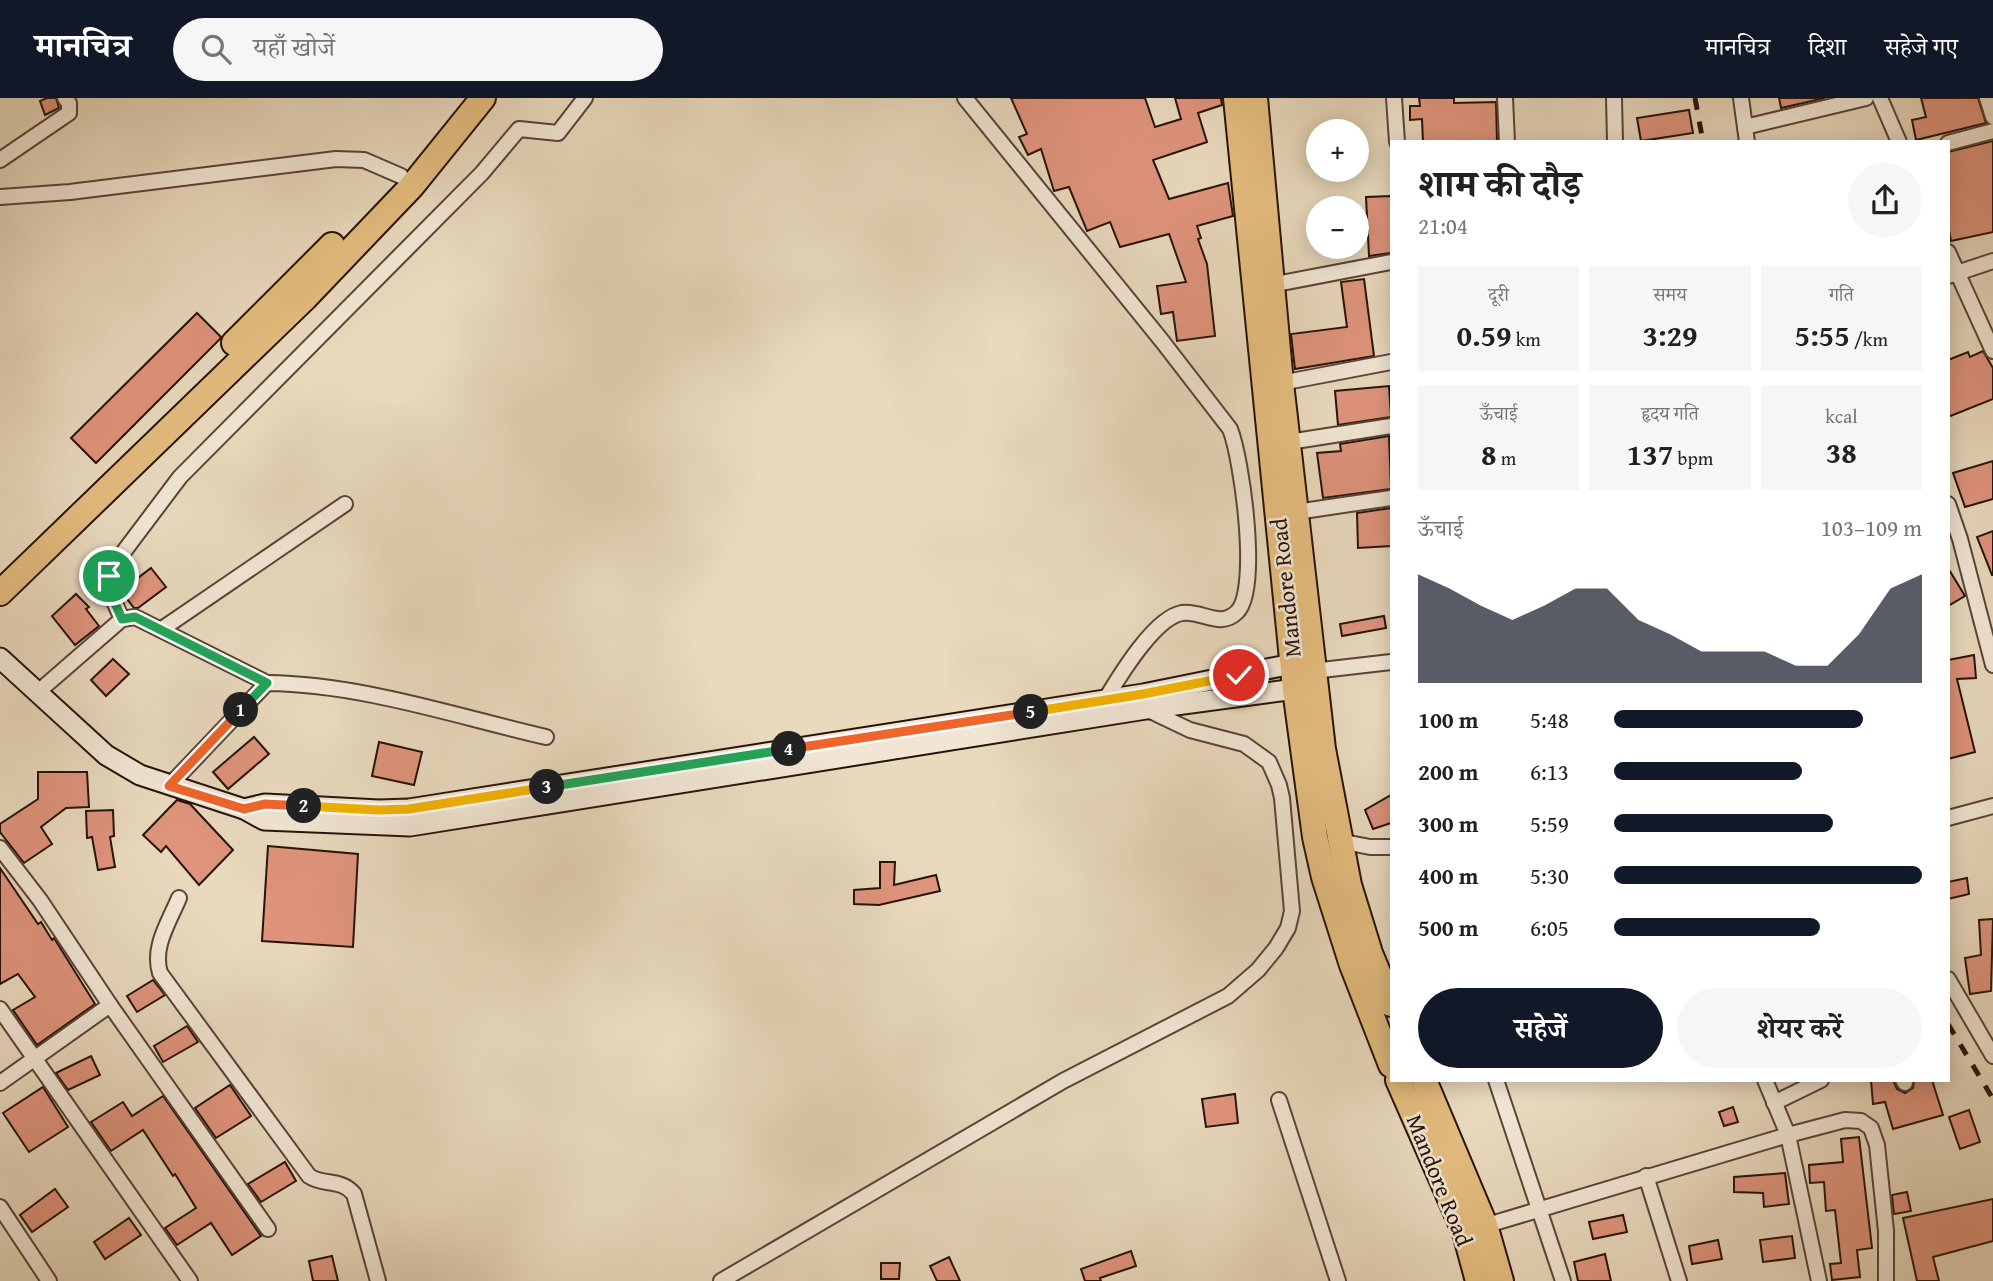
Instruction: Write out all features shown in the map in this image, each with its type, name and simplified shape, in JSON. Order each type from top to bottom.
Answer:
[{"type":"highway","points":[[0,570],[290,289],[401,176],[463,98]]},
{"type":"highway","points":[[0,593],[305,298],[412,186],[484,98]]},
{"type":"highway","name":"Mandore Road","points":[[1236,98],[1289,442],[1296,512],[1303,667],[1295,689],[1324,877],[1352,965],[1390,1062]]},
{"type":"highway","name":"Mandore Road","points":[[1255,98],[1264,287],[1303,667],[1349,885],[1370,953],[1390,1002]]},
{"type":"highway","name":"Mandore Road","points":[[1399,1082],[1501,1281]]},
{"type":"highway","name":"Mandore Road","points":[[1425,1082],[1475,1229],[1478,1281]]},
{"type":"street","points":[[0,160],[69,113],[69,103],[65,98]]},
{"type":"street","points":[[122,619],[107,585],[113,566],[180,477],[472,183],[513,134],[525,128],[558,133],[585,98]]},
{"type":"street","points":[[965,98],[1162,341],[1230,429],[1237,447],[1247,529],[1247,597],[1237,612],[1226,619],[1217,620],[1189,614],[1172,618],[1131,656],[1105,700]]},
{"type":"street","points":[[1394,98],[1396,140]]},
{"type":"street","points":[[1505,98],[1507,140]]},
{"type":"street","points":[[1614,98],[1615,140]]},
{"type":"street","points":[[1741,98],[1746,134],[1866,98]]},
{"type":"street","points":[[1880,98],[1898,140]]},
{"type":"street","points":[[1987,98],[1993,117]]},
{"type":"street","points":[[1950,142],[1993,131]]},
{"type":"street","points":[[0,197],[34,196],[336,159],[364,160],[401,176]]},
{"type":"street","points":[[1993,261],[1952,274],[1993,352]]},
{"type":"street","points":[[1264,287],[1390,262]]},
{"type":"street","points":[[1282,383],[1390,362]]},
{"type":"street","points":[[1289,442],[1390,426]]},
{"type":"street","points":[[1296,512],[1390,498]]},
{"type":"street","points":[[162,629],[345,505]]},
{"type":"street","points":[[1950,510],[1993,665]]},
{"type":"street","points":[[38,692],[122,619],[135,617],[267,683],[305,683],[364,694],[546,737]]},
{"type":"street","points":[[0,658],[106,755],[140,775],[244,809],[265,804],[379,810],[409,817],[1146,709],[1188,694],[1303,667],[1390,662]]},
{"type":"street","points":[[169,786],[267,683]]},
{"type":"street","points":[[409,817],[1105,700],[1295,689]]},
{"type":"street","points":[[721,1281],[1063,1081],[1228,996],[1258,970],[1276,948],[1288,928],[1292,911],[1282,798],[1275,773],[1257,752],[1244,744],[1190,730],[1146,709]]},
{"type":"street","points":[[1950,817],[1993,806]]},
{"type":"street","points":[[1339,841],[1370,847],[1390,846]]},
{"type":"street","points":[[0,848],[40,900],[110,1005],[268,1229]]},
{"type":"street","points":[[178,898],[157,951],[156,961],[160,973],[309,1176],[338,1183],[355,1194],[378,1281]]},
{"type":"street","points":[[1950,982],[1993,1056]]},
{"type":"street","points":[[0,1083],[110,1005]]},
{"type":"street","points":[[0,1009],[190,1281]]},
{"type":"street","points":[[1497,1082],[1563,1281]]},
{"type":"street","points":[[1766,1082],[1788,1135],[1816,1280]]},
{"type":"street","points":[[1774,1102],[1817,1082]]},
{"type":"street","points":[[1279,1100],[1338,1281]]},
{"type":"street","points":[[1475,1229],[1788,1135],[1845,1120],[1861,1121],[1871,1128],[1877,1145],[1886,1231],[1886,1281]]},
{"type":"street","points":[[1646,1176],[1679,1281]]},
{"type":"street","points":[[0,1207],[49,1281]]},
{"type":"building","points":[[56,98],[59,108],[45,115],[40,101]]},
{"type":"building","points":[[1011,98],[1145,98],[1155,127],[1181,119],[1175,98],[1221,98],[1222,105],[1198,113],[1207,142],[1153,160],[1169,199],[1228,183],[1233,216],[1197,226],[1201,238],[1198,239],[1207,264],[1215,336],[1177,341],[1173,312],[1161,314],[1157,286],[1186,282],[1169,234],[1120,247],[1110,222],[1087,231],[1069,187],[1054,191],[1041,149],[1028,155],[1019,137],[1027,134]]},
{"type":"building","points":[[1419,98],[1454,98],[1454,103],[1496,102],[1497,140],[1423,140],[1422,119],[1410,120],[1410,106],[1420,106]]},
{"type":"building","points":[[1779,98],[1825,98],[1781,108]]},
{"type":"building","points":[[1921,98],[1978,98],[1986,123],[1916,140],[1912,120],[1926,117]]},
{"type":"building","points":[[1689,110],[1693,133],[1641,140],[1637,118]]},
{"type":"building","points":[[1993,141],[1993,232],[1951,241],[1950,152]]},
{"type":"building","points":[[1390,196],[1390,253],[1369,256],[1369,197]]},
{"type":"building","points":[[1364,279],[1374,356],[1295,369],[1291,334],[1347,327],[1341,282]]},
{"type":"building","points":[[197,313],[220,339],[96,463],[71,438]]},
{"type":"building","points":[[1983,351],[1993,368],[1993,399],[1950,416],[1950,359],[1968,352],[1970,357]]},
{"type":"building","points":[[1389,386],[1390,417],[1338,425],[1335,391]]},
{"type":"building","points":[[1389,436],[1390,489],[1323,498],[1317,453],[1341,451],[1340,444]]},
{"type":"building","points":[[1993,461],[1993,499],[1965,507],[1953,473]]},
{"type":"building","points":[[1390,508],[1390,546],[1358,548],[1357,513]]},
{"type":"building","points":[[1993,531],[1993,575],[1992,575],[1977,537]]},
{"type":"building","points":[[151,568],[166,587],[138,608],[134,608],[121,591]]},
{"type":"building","points":[[1950,571],[1965,596],[1950,605]]},
{"type":"building","points":[[76,594],[89,607],[86,609],[99,626],[75,645],[52,616]]},
{"type":"building","points":[[1384,616],[1386,628],[1342,636],[1340,624]]},
{"type":"building","points":[[1974,655],[1976,678],[1957,679],[1975,752],[1950,758],[1950,660]]},
{"type":"building","points":[[113,659],[129,674],[106,696],[91,680]]},
{"type":"building","points":[[254,737],[269,754],[228,789],[213,772]]},
{"type":"building","points":[[379,742],[422,752],[414,785],[372,776]]},
{"type":"building","points":[[38,772],[87,772],[89,807],[66,808],[41,827],[52,844],[24,863],[0,832],[0,824],[38,799]]},
{"type":"building","points":[[1390,796],[1390,823],[1373,829],[1365,810]]},
{"type":"building","points":[[177,800],[190,804],[233,850],[199,885],[166,846],[161,852],[143,835]]},
{"type":"building","points":[[113,810],[114,836],[110,837],[115,867],[98,870],[92,837],[87,838],[86,811]]},
{"type":"building","points":[[268,846],[358,854],[353,947],[262,941]]},
{"type":"building","points":[[880,862],[895,862],[894,885],[936,875],[940,891],[879,905],[854,904],[854,890],[880,888]]},
{"type":"building","points":[[0,868],[38,924],[41,922],[52,940],[54,938],[95,1004],[37,1045],[13,1010],[35,997],[18,974],[0,984]]},
{"type":"building","points":[[1967,878],[1969,894],[1950,899],[1950,882]]},
{"type":"building","points":[[1993,919],[1991,991],[1970,994],[1965,958],[1981,955],[1979,920]]},
{"type":"building","points":[[153,980],[165,995],[137,1012],[127,996]]},
{"type":"building","points":[[187,1026],[198,1042],[163,1062],[154,1046]]},
{"type":"building","points":[[91,1056],[100,1075],[68,1090],[56,1073]]},
{"type":"building","points":[[1871,1082],[1894,1082],[1897,1089],[1905,1093],[1913,1088],[1914,1082],[1933,1082],[1943,1115],[1893,1129],[1885,1102],[1873,1104]]},
{"type":"building","points":[[230,1085],[251,1116],[216,1138],[195,1108]]},
{"type":"building","points":[[43,1087],[68,1127],[29,1152],[3,1113]]},
{"type":"building","points":[[1235,1094],[1238,1123],[1206,1127],[1202,1099]]},
{"type":"building","points":[[163,1096],[261,1236],[232,1255],[211,1223],[177,1245],[165,1228],[196,1208],[175,1174],[173,1176],[143,1130],[111,1151],[91,1122],[123,1102],[132,1116]]},
{"type":"building","points":[[1733,1107],[1738,1122],[1724,1126],[1719,1112]]},
{"type":"building","points":[[1969,1110],[1980,1142],[1960,1149],[1949,1117]]},
{"type":"building","points":[[1859,1137],[1872,1248],[1857,1250],[1860,1277],[1832,1280],[1830,1264],[1841,1263],[1835,1210],[1826,1211],[1824,1182],[1810,1183],[1809,1165],[1843,1162],[1841,1139]]},
{"type":"building","points":[[285,1162],[296,1181],[261,1202],[248,1184]]},
{"type":"building","points":[[1785,1173],[1789,1204],[1764,1207],[1763,1193],[1734,1192],[1734,1177]]},
{"type":"building","points":[[55,1189],[68,1207],[32,1232],[20,1215]]},
{"type":"building","points":[[1907,1192],[1911,1211],[1894,1214],[1892,1195]]},
{"type":"building","points":[[1993,1199],[1993,1241],[1933,1257],[1939,1281],[1917,1281],[1903,1218]]},
{"type":"building","points":[[1623,1215],[1627,1232],[1593,1239],[1589,1222]]},
{"type":"building","points":[[129,1218],[141,1235],[105,1259],[94,1242]]},
{"type":"building","points":[[1792,1236],[1795,1258],[1763,1262],[1760,1240]]},
{"type":"building","points":[[1718,1240],[1722,1259],[1692,1264],[1689,1246]]},
{"type":"building","points":[[1131,1251],[1136,1266],[1100,1278],[1101,1281],[1085,1281],[1081,1269]]},
{"type":"building","points":[[1605,1254],[1611,1281],[1578,1281],[1574,1262]]},
{"type":"building","points":[[332,1256],[338,1281],[313,1281],[309,1261]]},
{"type":"building","points":[[949,1257],[960,1281],[937,1281],[930,1266]]},
{"type":"building","points":[[881,1263],[900,1263],[899,1279],[881,1279]]},
{"type":"railway","points":[[1695,98],[1703,140]]},
{"type":"railway","points":[[1950,1027],[1993,1099]]},
{"type":"route","points":[[109,576],[107,585],[122,619],[135,617],[267,683],[169,786],[244,809],[265,804],[409,809],[1143,694],[1239,675]]}]
